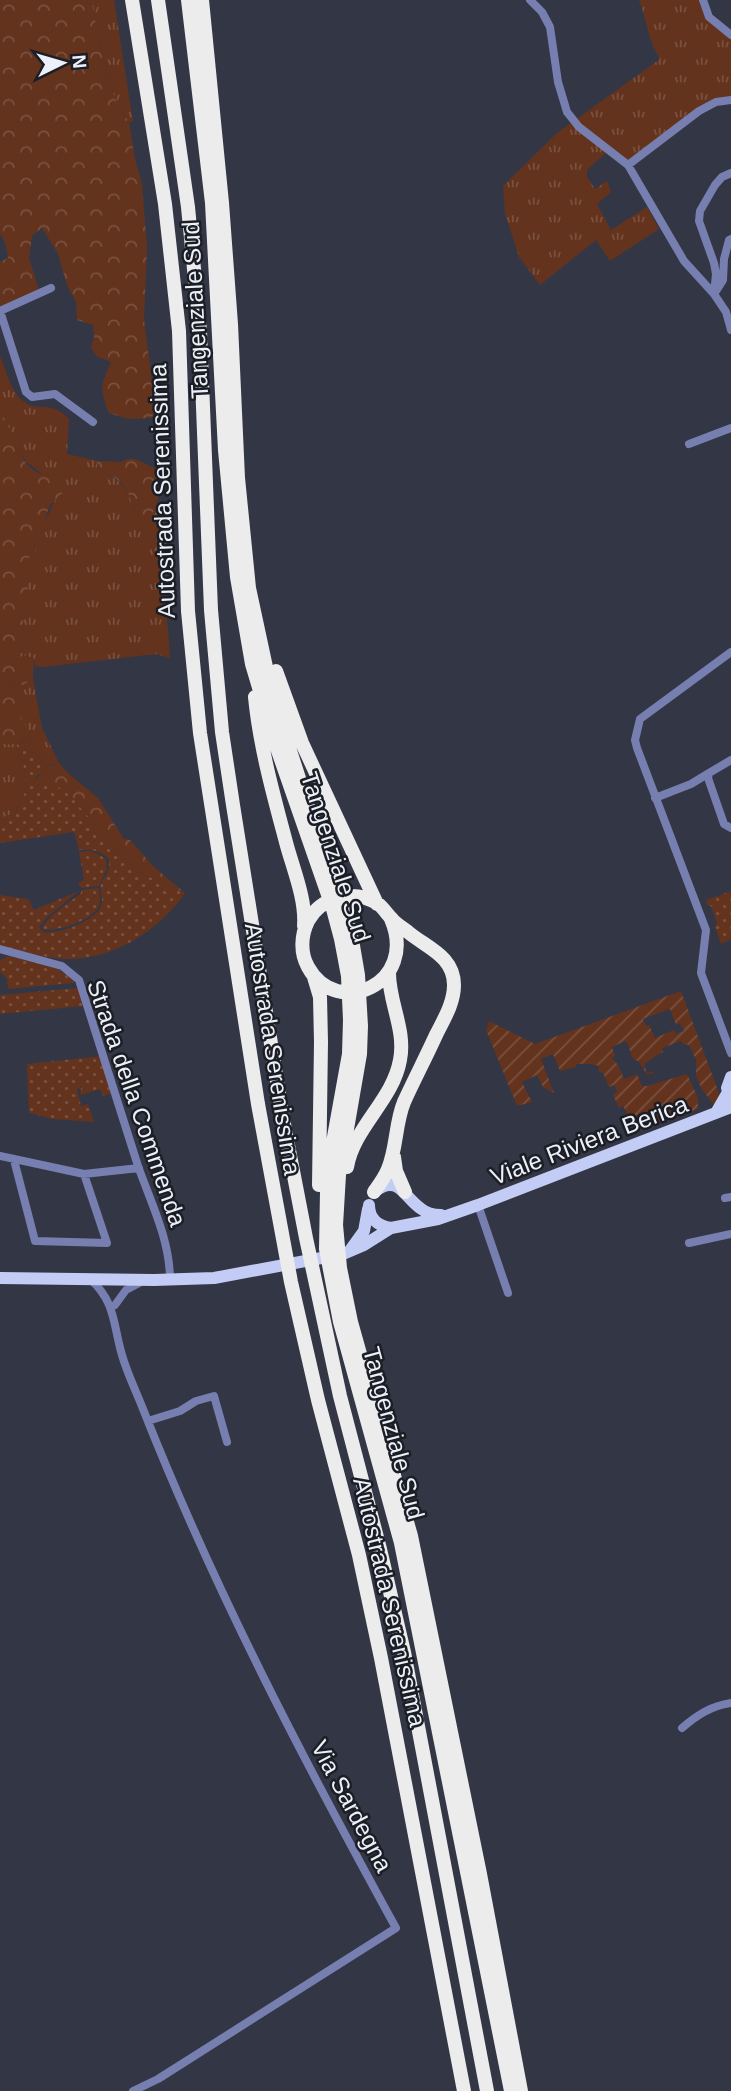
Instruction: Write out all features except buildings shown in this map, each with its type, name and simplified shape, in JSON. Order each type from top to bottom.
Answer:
[{"type":"highway","name":"Autostrada Serenissima","points":[[132,0],[165,204],[179,331],[188,611],[200,733],[258,1104],[291,1282],[318,1400],[359,1555],[381,1658],[464,2091]]},
{"type":"highway","name":"Autostrada Serenissima","points":[[158,0],[188,206],[200,331],[209,573],[222,732],[283,1119],[313,1278],[404,1652],[487,2091]]},
{"type":"highway","name":"Tangenziale Sud","points":[[188,0],[212,203],[225,450],[237,577],[252,664],[277,748],[331,884]]},
{"type":"highway","name":"Tangenziale Sud","points":[[202,0],[222,204],[238,478],[249,588],[272,695],[339,908],[341,939],[353,975],[355,999],[349,1054],[330,1159],[327,1191],[338,1245],[335,1270],[340,1322],[401,1543],[511,2091]]},
{"type":"highway","points":[[249,588],[281,689],[298,732],[377,904],[391,919],[443,956],[452,970],[453,996],[400,1112],[389,1167],[371,1198]]},
{"type":"highway","points":[[252,664],[257,720],[268,775],[304,911],[302,942],[307,967],[324,985],[335,990],[359,992],[370,988],[405,951],[419,947],[436,951]]},
{"type":"highway","points":[[304,930],[309,918],[328,901],[353,896],[366,898],[377,904]]},
{"type":"highway","points":[[335,1270],[351,1152],[389,1091],[400,1058],[401,1038],[391,998],[392,967],[398,946],[397,932],[391,919]]},
{"type":"highway","points":[[314,977],[320,997],[320,1235],[338,1245]]},
{"type":"highway","points":[[394,1141],[395,1167],[407,1195]]},
{"type":"highway","name":"Tangenziale Sud","points":[[335,1270],[411,1536],[521,2091]]},
{"type":"main road","points":[[729,1095],[728,1084],[731,1077]]},
{"type":"main road","name":"Viale Riviera Berica","points":[[714,1114],[729,1095]]},
{"type":"main road","name":"Viale Riviera Berica","points":[[0,1278],[202,1279],[239,1274],[338,1245],[364,1245],[394,1227],[438,1219],[478,1205],[731,1107]]},
{"type":"main road","points":[[338,1245],[365,1231],[371,1198],[386,1185],[400,1188],[426,1212],[451,1214]]},
{"type":"main road","points":[[371,1198],[371,1216],[374,1221],[385,1227],[394,1227],[408,1218],[411,1205],[407,1195]]},
{"type":"street","points":[[530,0],[542,12],[550,27],[558,82],[568,112],[579,127],[628,165],[684,261],[729,311],[731,330]]},
{"type":"street","points":[[704,0],[709,17],[731,35]]},
{"type":"street","points":[[628,165],[699,111],[716,102],[731,100]]},
{"type":"street","points":[[714,294],[716,274],[699,221],[700,211],[715,185],[722,177],[731,173]]},
{"type":"street","points":[[714,294],[723,280],[724,259],[731,239]]},
{"type":"street","points":[[51,288],[0,311],[26,392],[32,397],[55,394],[93,422]]},
{"type":"street","points":[[689,444],[731,428]]},
{"type":"street","points":[[731,652],[640,719],[635,740],[706,930],[701,973],[731,1053]]},
{"type":"street","points":[[655,798],[691,784],[731,760]]},
{"type":"street","points":[[709,774],[709,786],[724,824],[731,828]]},
{"type":"street","points":[[691,784],[705,783],[709,786]]},
{"type":"street","name":"Strada della Commenda","points":[[0,949],[62,966],[79,980],[161,1229],[170,1265],[170,1280]]},
{"type":"street","points":[[0,1156],[84,1174],[139,1168]]},
{"type":"street","points":[[14,1160],[35,1241],[107,1243],[84,1174]]},
{"type":"street","name":"Viale Riviera Berica","points":[[478,1205],[508,1293]]},
{"type":"street","points":[[689,1243],[731,1234]]},
{"type":"street","name":"Via Sardegna","points":[[89,1279],[104,1294],[113,1315],[122,1356],[167,1469],[223,1597],[336,1819],[396,1928],[177,2067],[133,2091]]},
{"type":"street","points":[[104,1294],[110,1279]]},
{"type":"street","name":"Via Sardegna","points":[[110,1279],[115,1289],[113,1315]]},
{"type":"street","points":[[115,1305],[126,1290],[144,1280]]},
{"type":"street","points":[[148,1421],[214,1396],[227,1442]]},
{"type":"street","points":[[682,1728],[706,1710],[731,1703]]},
{"type":"green space","points":[[0,0],[91,0],[108,81],[129,122],[142,184],[147,247],[144,320],[156,411],[151,418],[128,419],[109,413],[102,387],[111,362],[96,356],[91,347],[93,325],[77,320],[76,302],[67,285],[58,254],[42,228],[32,236],[29,258],[40,293],[0,311],[0,262],[8,258],[0,233]]},
{"type":"green space","points":[[91,0],[114,0],[133,122],[129,122],[118,105],[108,81]]},
{"type":"green space","points":[[639,0],[703,0],[709,17],[731,35],[731,100],[716,102],[628,165],[609,150],[587,170],[587,177],[595,189],[607,181],[611,192],[597,204],[611,230],[647,207],[659,229],[610,261],[596,240],[540,285],[519,257],[505,213],[503,186],[557,133],[660,59]]},
{"type":"green space","points":[[0,356],[12,386],[23,401],[34,406],[56,409],[69,419],[67,454],[98,461],[97,468],[118,481],[126,490],[135,513],[151,518],[154,506],[159,500],[166,538],[166,603],[170,658],[156,654],[43,667],[35,666],[34,658],[25,656],[19,650],[24,629],[19,609],[28,591],[28,558],[35,555],[34,536],[57,497],[39,471],[25,460],[19,440],[11,433],[0,412]]},
{"type":"green space","points":[[0,412],[19,440],[26,463],[65,491],[49,507],[43,527],[34,536],[35,555],[28,558],[28,592],[19,609],[24,629],[19,650],[25,656],[34,658],[33,679],[23,685],[11,681],[5,685],[17,703],[27,727],[28,738],[11,744],[0,744]]},
{"type":"green space","points":[[135,459],[154,468],[159,494],[151,518],[140,519],[122,485],[97,468],[98,461],[121,462]]},
{"type":"green space","points":[[33,679],[42,728],[59,763],[48,766],[33,753],[17,745],[25,773],[24,796],[15,811],[0,818],[0,744],[22,743],[28,738],[18,707],[5,685],[11,681],[23,685]]},
{"type":"green space","points":[[17,744],[48,766],[36,777],[35,782],[55,785],[69,794],[126,862],[147,876],[185,893],[162,919],[133,941],[100,954],[65,959],[0,946],[0,895],[28,899],[34,910],[79,891],[39,927],[43,932],[66,929],[84,922],[98,912],[102,903],[101,884],[109,866],[108,858],[101,853],[79,850],[73,832],[0,843],[0,818],[11,814],[17,808],[25,790],[25,772]]},
{"type":"green space","points":[[59,763],[98,798],[124,839],[130,840],[153,866],[185,893],[147,876],[126,862],[69,794],[34,782],[45,768]]},
{"type":"green space","points":[[89,851],[106,859],[107,868],[99,886],[81,888],[78,883],[84,880],[79,852]]},
{"type":"green space","points":[[99,888],[99,906],[90,916],[65,927],[42,929],[48,920],[81,893],[81,890]]},
{"type":"green space","points":[[731,891],[731,939],[721,944],[715,927],[717,923],[706,900]]},
{"type":"green space","points":[[8,956],[54,967],[74,980],[73,983],[8,989],[7,979],[0,972],[0,960]]},
{"type":"green space","points":[[79,988],[84,1006],[0,1014],[0,995]]},
{"type":"green space","points":[[681,991],[719,1093],[719,1100],[714,1105],[701,1088],[696,1075],[696,1060],[689,1045],[681,1041],[662,1048],[663,1052],[644,1064],[647,1073],[654,1073],[647,1075],[639,1062],[632,1058],[625,1041],[612,1047],[615,1056],[612,1058],[624,1079],[637,1074],[642,1086],[647,1086],[687,1074],[698,1098],[698,1109],[660,1122],[631,1121],[623,1116],[627,1113],[623,1106],[619,1108],[613,1095],[617,1092],[614,1085],[609,1087],[603,1073],[598,1071],[599,1066],[576,1064],[576,1067],[560,1071],[553,1054],[541,1059],[554,1093],[543,1087],[537,1075],[522,1082],[532,1102],[517,1106],[486,1030],[489,1021],[535,1044]],"holes":[[[670,1009],[676,1025],[680,1023],[684,1031],[676,1034],[674,1030],[655,1038],[643,1019]]]},
{"type":"green space","points":[[102,1056],[113,1093],[103,1096],[100,1089],[81,1095],[83,1103],[80,1092],[82,1085],[77,1090],[81,1106],[88,1104],[94,1122],[53,1119],[29,1113],[27,1064]]}]
